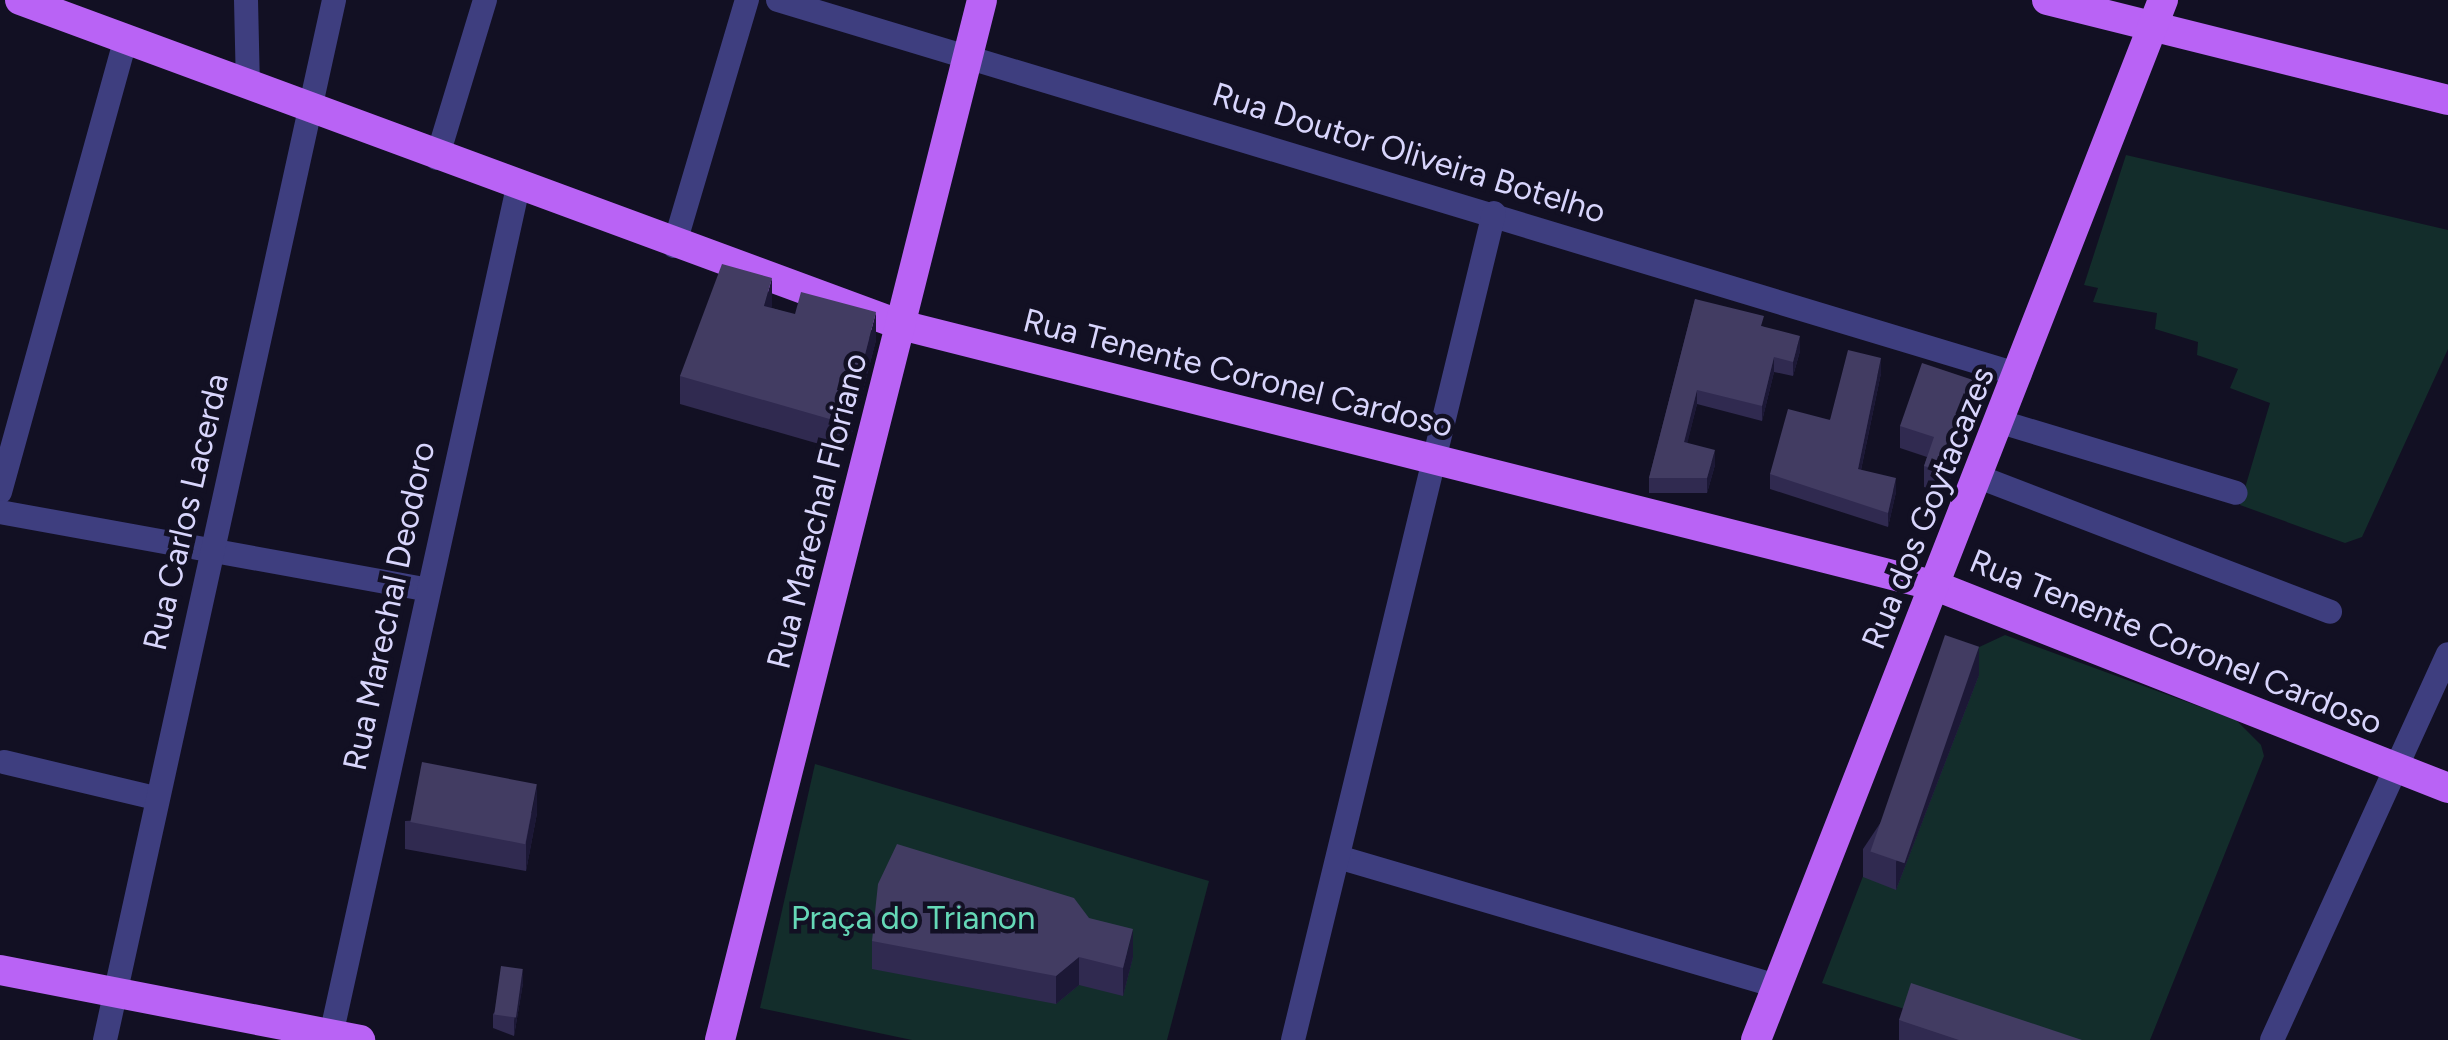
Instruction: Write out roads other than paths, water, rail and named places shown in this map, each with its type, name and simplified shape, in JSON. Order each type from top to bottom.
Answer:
[{"type":"main road","name":"Rua Tenente Coronel Cardoso","points":[[20,0],[674,246],[901,325],[1936,586],[2448,788]]},
{"type":"main road","name":"Rua Marechal Floriano","points":[[720,1040],[982,0]]},
{"type":"main road","points":[[2047,0],[2158,14],[2448,100]]},
{"type":"main road","name":"Rua dos Goytacazes","points":[[1756,1040],[2158,14]]},
{"type":"main road","points":[[0,970],[341,1038]]},
{"type":"street","points":[[246,0],[248,86]]},
{"type":"street","name":"Rua Carlos Lacerda","points":[[105,1040],[334,0]]},
{"type":"street","points":[[437,158],[485,0]]},
{"type":"street","points":[[674,246],[747,0]]},
{"type":"street","name":"Rua Doutor Oliveira Botelho","points":[[778,0],[2020,375]]},
{"type":"street","points":[[0,492],[126,39]]},
{"type":"street","name":"Rua Marechal Deodoro","points":[[341,1038],[424,589],[518,188]]},
{"type":"street","points":[[1293,1040],[1494,213]]},
{"type":"street","points":[[2001,422],[2236,493]]},
{"type":"street","points":[[1978,477],[2330,612]]},
{"type":"street","points":[[0,512],[424,589]]},
{"type":"street","points":[[2272,1040],[2448,653]]},
{"type":"street","points":[[4,762],[155,798]]},
{"type":"street","points":[[1338,857],[1777,986]]},
{"type":"park label","name":"Praça do Trianon","points":[[913,918]]}]
